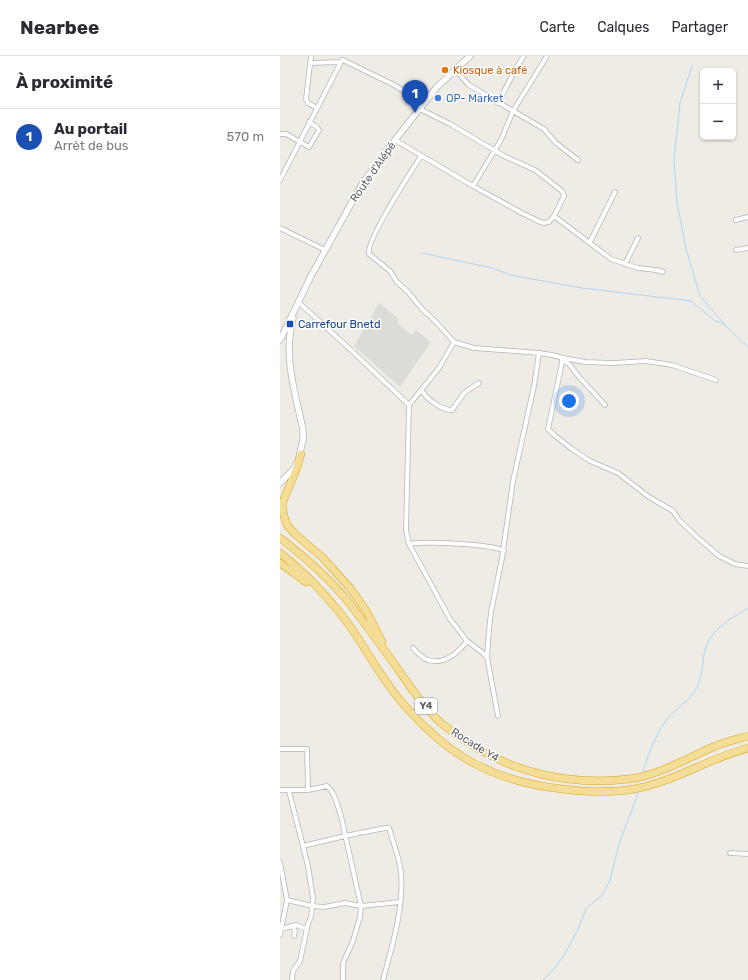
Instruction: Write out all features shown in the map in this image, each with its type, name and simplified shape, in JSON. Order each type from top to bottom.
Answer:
[{"type":"highway","points":[[301,454],[282,504],[287,524],[295,534],[323,558],[350,588],[366,612],[390,658]]},
{"type":"highway","name":"Rocade Y4","points":[[280,538],[296,550],[328,580],[349,603],[390,658],[412,691],[441,723],[498,761],[525,771],[551,777],[584,780],[628,779],[665,769],[715,746],[748,736]]},
{"type":"highway","name":"Rocade Y4","points":[[280,553],[323,593],[341,613],[399,699],[431,733],[463,758],[493,773],[522,783],[582,792],[623,791],[659,783],[719,758],[748,748]]},
{"type":"highway","points":[[280,563],[323,593]]},
{"type":"main road","name":"Route d'Alépé","points":[[280,340],[325,250],[362,184],[394,140],[420,109],[455,70],[470,56]]},
{"type":"main road","name":"Route d'Alépé","points":[[280,483],[294,468],[301,454],[303,440],[289,366],[288,350],[292,319],[298,302]]},
{"type":"street","points":[[311,56],[306,99],[308,103],[317,108]]},
{"type":"street","points":[[498,103],[510,81],[512,74],[524,56]]},
{"type":"street","points":[[473,186],[505,133],[513,111],[548,56]]},
{"type":"street","points":[[311,63],[344,60],[404,91],[420,109],[504,156],[535,170],[562,191],[564,196],[554,216],[549,222],[540,222],[473,186],[394,140]]},
{"type":"street","points":[[281,177],[344,60]]},
{"type":"street","points":[[455,70],[465,82],[544,129],[559,146],[578,160]]},
{"type":"street","points":[[280,134],[286,134],[308,147],[310,146],[318,130],[317,127],[310,122]]},
{"type":"street","points":[[421,156],[398,192],[372,240],[368,252],[369,254],[390,271],[397,282],[454,342],[474,348],[539,353],[552,355],[562,359],[569,364],[605,405]]},
{"type":"street","points":[[590,242],[615,192]]},
{"type":"street","points":[[554,216],[611,259],[638,268],[663,272]]},
{"type":"street","points":[[736,220],[748,217]]},
{"type":"street","points":[[280,228],[325,250]]},
{"type":"street","points":[[625,264],[638,238]]},
{"type":"street","points":[[736,250],[748,248]]},
{"type":"street","points":[[298,302],[357,355],[409,405]]},
{"type":"street","points":[[454,342],[439,368],[422,391],[409,405],[406,530],[409,544],[450,619],[467,641],[487,657]]},
{"type":"street","points":[[498,716],[487,657],[491,612],[504,550],[513,481],[534,386],[539,353]]},
{"type":"street","points":[[562,359],[585,362],[613,363],[646,361],[672,364],[716,380]]},
{"type":"street","points":[[562,359],[548,429],[554,436],[590,461],[618,473],[649,497],[673,512],[679,520],[719,556],[735,564],[748,566]]},
{"type":"street","points":[[422,391],[427,398],[447,410],[452,410],[465,392],[479,383]]},
{"type":"street","points":[[409,544],[428,542],[479,545],[498,547],[504,550]]},
{"type":"street","points":[[413,648],[428,660],[442,660],[457,652],[467,641]]},
{"type":"street","points":[[280,749],[307,749],[308,790]]},
{"type":"street","points":[[280,790],[308,790],[325,786],[329,788],[336,801],[361,906],[360,917],[353,941],[343,963],[343,980]]},
{"type":"street","points":[[289,790],[311,881],[313,898],[311,916],[300,961],[293,970],[292,980]]},
{"type":"street","points":[[303,846],[386,827],[389,828],[401,873],[400,902],[395,932],[383,980]]},
{"type":"street","points":[[730,853],[748,854]]},
{"type":"street","points":[[280,862],[286,900],[280,936]]},
{"type":"street","points":[[286,900],[324,907],[345,902],[361,906],[400,902]]},
{"type":"street","points":[[281,929],[293,926],[307,928]]},
{"type":"street","points":[[293,926],[295,931],[294,936]]},
{"type":"shaded area","points":[[379,303],[399,319],[397,323],[412,335],[416,330],[431,342],[400,387],[354,346]]},
{"type":"waterway","points":[[692,66],[680,103],[674,160],[677,202],[686,249],[700,296],[725,325],[748,347]]},
{"type":"waterway","points":[[422,253],[492,268],[510,275],[582,288],[691,301],[714,320],[725,325]]},
{"type":"waterway","points":[[643,772],[647,759],[663,724],[670,715],[692,695],[697,687],[709,639],[720,627],[748,608]]},
{"type":"waterway","points":[[543,980],[565,954],[578,929],[586,909],[603,894],[610,880],[619,844],[639,791]]},
{"type":"place","name":"Kiosque à café","points":[[445,70]]},
{"type":"place","name":"OP- Market","points":[[438,98]]},
{"type":"place","name":"Au portail","points":[[415,113]]},
{"type":"place","name":"Carrefour Bnetd","points":[[290,324]]}]
